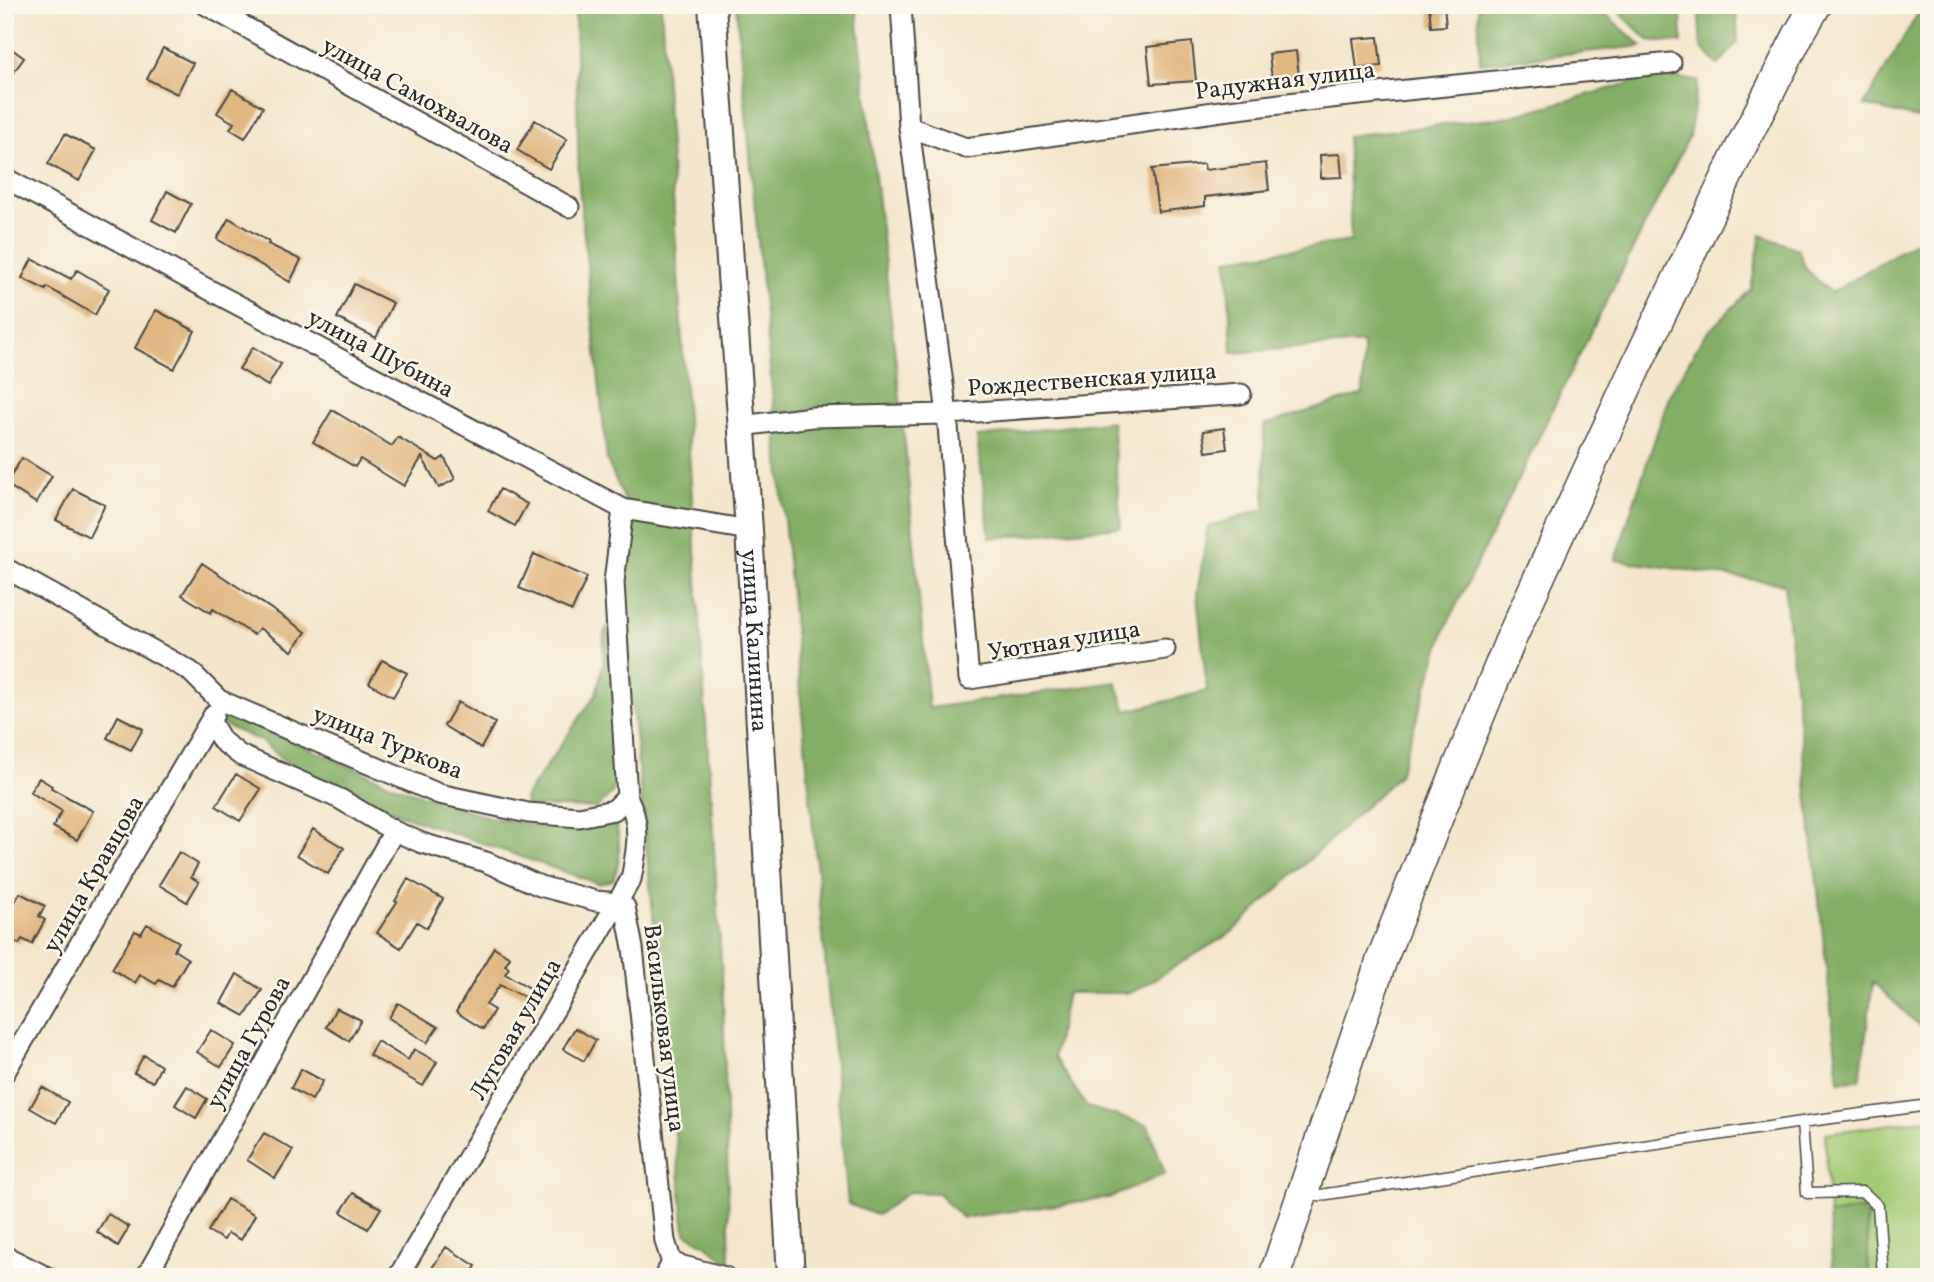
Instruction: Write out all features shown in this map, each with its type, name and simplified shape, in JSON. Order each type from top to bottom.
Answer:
[{"type":"main road","name":"улица Калинина","points":[[712,5],[748,530],[791,1277]]},
{"type":"main road","points":[[1274,1277],[1382,958],[1510,641],[1733,163],[1816,5]]},
{"type":"street","name":"улица Самохвалова","points":[[206,5],[569,207]]},
{"type":"street","points":[[901,5],[909,127],[947,414]]},
{"type":"street","name":"Радужная улица","points":[[909,127],[966,148],[1221,111],[1671,63]]},
{"type":"street","name":"улица Шубина","points":[[5,178],[623,509],[748,530]]},
{"type":"street","name":"Рождественская улица","points":[[741,426],[811,417],[947,414],[1241,394]]},
{"type":"street","name":"Уютная улица","points":[[947,414],[970,679],[1166,649]]},
{"type":"street","points":[[623,509],[614,582],[627,797]]},
{"type":"street","name":"улица Туркова","points":[[5,568],[190,671],[219,701],[439,794],[528,813],[579,817],[614,810],[627,797]]},
{"type":"street","name":"улица Кравцова","points":[[5,1072],[211,722],[219,701]]},
{"type":"street","name":"Васильковая улица","points":[[211,722],[222,741],[240,755],[340,799],[394,831],[422,843],[486,862],[540,886],[625,907],[633,948],[668,1270]]},
{"type":"street","name":"Луговая улица","points":[[398,1277],[631,878],[637,849],[635,810],[627,797]]},
{"type":"street","name":"улица Гурова","points":[[146,1277],[394,831]]},
{"type":"street","points":[[5,1256],[47,1277]]},
{"type":"street","points":[[668,1270],[725,1277]]},
{"type":"lane","points":[[1300,1198],[1929,1105]]},
{"type":"lane","points":[[1802,1122],[1807,1193],[1863,1192],[1878,1206],[1883,1277]]},
{"type":"green space","points":[[575,5],[661,5],[723,992],[730,1265],[705,1244],[685,1233],[620,585],[627,531],[639,523],[624,499],[607,460],[579,187]]},
{"type":"green space","points":[[736,5],[856,5],[905,444],[929,708],[1116,682],[1126,711],[1207,691],[1197,594],[1208,527],[1265,509],[1264,425],[1363,394],[1363,343],[1232,353],[1227,259],[1351,241],[1347,136],[1508,117],[1659,75],[1698,81],[1689,137],[1445,629],[1399,775],[1231,933],[1131,993],[1067,993],[1054,1057],[1087,1107],[1148,1125],[1165,1174],[1109,1198],[962,1218],[938,1193],[909,1192],[877,1215],[848,1204]]},
{"type":"green space","points":[[1478,5],[1595,5],[1642,46],[1480,63]]},
{"type":"green space","points":[[1612,5],[1681,5],[1682,43],[1648,40]]},
{"type":"green space","points":[[1698,5],[1736,5],[1738,42],[1718,65],[1701,47]]},
{"type":"green space","points":[[1923,5],[1929,5],[1929,121],[1864,105]]},
{"type":"green space","points":[[1929,208],[1929,1035],[1873,982],[1860,1080],[1839,1081],[1784,584],[1615,560],[1669,396],[1703,337],[1751,289],[1761,235],[1798,249],[1806,269],[1831,293],[1926,235]]},
{"type":"green space","points":[[1112,421],[1121,527],[990,538],[977,437]]},
{"type":"green space","points":[[608,626],[618,776],[611,795],[596,808],[526,806],[525,797],[596,694],[603,666],[604,632]]},
{"type":"green space","points":[[225,712],[395,786],[485,816],[542,827],[547,820],[615,817],[619,856],[613,880],[599,884],[410,818],[319,781],[288,764],[261,741],[214,721]]},
{"type":"green space","points":[[1929,1119],[1929,1277],[1869,1277],[1866,1209],[1829,1215],[1825,1133]]},
{"type":"green space","points":[[1866,1209],[1869,1277],[1833,1277],[1829,1215]]},
{"type":"building","points":[[1429,5],[1444,5],[1446,26],[1431,27]]},
{"type":"building","points":[[1378,37],[1381,66],[1357,69],[1353,39]]},
{"type":"building","points":[[1192,42],[1196,81],[1151,84],[1147,47]]},
{"type":"building","points":[[5,44],[24,58],[5,84]]},
{"type":"building","points":[[163,48],[193,63],[177,94],[147,79]]},
{"type":"building","points":[[1296,51],[1299,75],[1272,79],[1269,54]]},
{"type":"building","points":[[232,89],[263,107],[245,138],[230,129],[234,123],[217,113]]},
{"type":"building","points":[[535,120],[567,139],[549,169],[517,150]]},
{"type":"building","points":[[65,134],[96,150],[79,181],[48,164]]},
{"type":"building","points":[[1340,154],[1342,177],[1321,178],[1320,155]]},
{"type":"building","points":[[1266,163],[1269,190],[1205,197],[1205,206],[1158,212],[1152,169],[1204,164],[1205,170]]},
{"type":"building","points":[[167,191],[191,204],[176,233],[152,220]]},
{"type":"building","points":[[229,218],[269,242],[268,244],[301,260],[290,282],[217,239]]},
{"type":"building","points":[[32,259],[71,279],[77,270],[109,289],[95,315],[47,287],[46,290],[22,278]]},
{"type":"building","points":[[354,284],[393,303],[376,338],[337,318]]},
{"type":"building","points":[[156,310],[195,331],[174,369],[135,348]]},
{"type":"building","points":[[253,347],[281,364],[268,386],[239,369]]},
{"type":"building","points":[[332,410],[392,446],[398,437],[438,461],[444,457],[455,479],[439,488],[422,457],[404,486],[360,459],[355,467],[313,442]]},
{"type":"building","points":[[1224,428],[1227,449],[1206,452],[1203,431]]},
{"type":"building","points":[[22,458],[52,476],[36,503],[6,484]]},
{"type":"building","points":[[73,489],[105,505],[89,537],[56,520]]},
{"type":"building","points":[[500,489],[527,504],[515,526],[488,511]]},
{"type":"building","points":[[534,554],[587,577],[572,611],[519,588]]},
{"type":"building","points":[[202,563],[306,632],[292,651],[259,628],[254,635],[213,609],[211,613],[182,595]]},
{"type":"building","points":[[382,660],[407,673],[393,697],[369,683]]},
{"type":"building","points":[[458,702],[495,723],[481,748],[444,726]]},
{"type":"building","points":[[118,716],[143,729],[131,750],[107,738]]},
{"type":"building","points":[[236,774],[261,789],[240,821],[216,806]]},
{"type":"building","points":[[39,778],[52,786],[51,788],[93,811],[77,840],[53,827],[62,811],[30,792]]},
{"type":"building","points":[[313,829],[344,848],[328,874],[297,855]]},
{"type":"building","points":[[179,852],[198,864],[191,877],[199,882],[187,902],[159,885]]},
{"type":"building","points":[[408,879],[443,899],[427,928],[417,922],[401,948],[377,933]]},
{"type":"building","points":[[20,893],[45,906],[39,916],[45,920],[32,944],[22,939],[19,944],[5,937],[5,920]]},
{"type":"building","points":[[147,924],[179,942],[174,950],[188,959],[172,987],[159,980],[156,984],[140,975],[135,983],[112,969],[135,931],[141,934]]},
{"type":"building","points":[[494,947],[510,957],[505,965],[509,968],[505,974],[535,991],[531,1000],[500,985],[486,1005],[494,1010],[483,1029],[456,1012]]},
{"type":"building","points":[[237,974],[262,990],[245,1016],[221,1003]]},
{"type":"building","points":[[398,1003],[438,1027],[427,1043],[389,1018]]},
{"type":"building","points":[[336,1008],[361,1020],[349,1041],[326,1027]]},
{"type":"building","points":[[575,1028],[596,1040],[584,1061],[563,1049]]},
{"type":"building","points":[[211,1030],[235,1045],[221,1067],[197,1052]]},
{"type":"building","points":[[377,1041],[408,1060],[414,1049],[437,1062],[423,1086],[369,1055]]},
{"type":"building","points":[[144,1055],[161,1066],[153,1082],[134,1073]]},
{"type":"building","points":[[301,1069],[323,1081],[312,1100],[291,1088]]},
{"type":"building","points":[[187,1086],[207,1099],[196,1118],[175,1105]]},
{"type":"building","points":[[42,1087],[68,1102],[56,1123],[30,1108]]},
{"type":"building","points":[[264,1133],[293,1150],[275,1178],[247,1160]]},
{"type":"building","points":[[353,1193],[381,1208],[368,1229],[341,1212]]},
{"type":"building","points":[[227,1199],[255,1215],[241,1240],[228,1233],[224,1240],[208,1231]]},
{"type":"building","points":[[108,1214],[129,1227],[118,1246],[97,1232]]},
{"type":"building","points":[[446,1247],[476,1266],[469,1277],[426,1277]]}]
